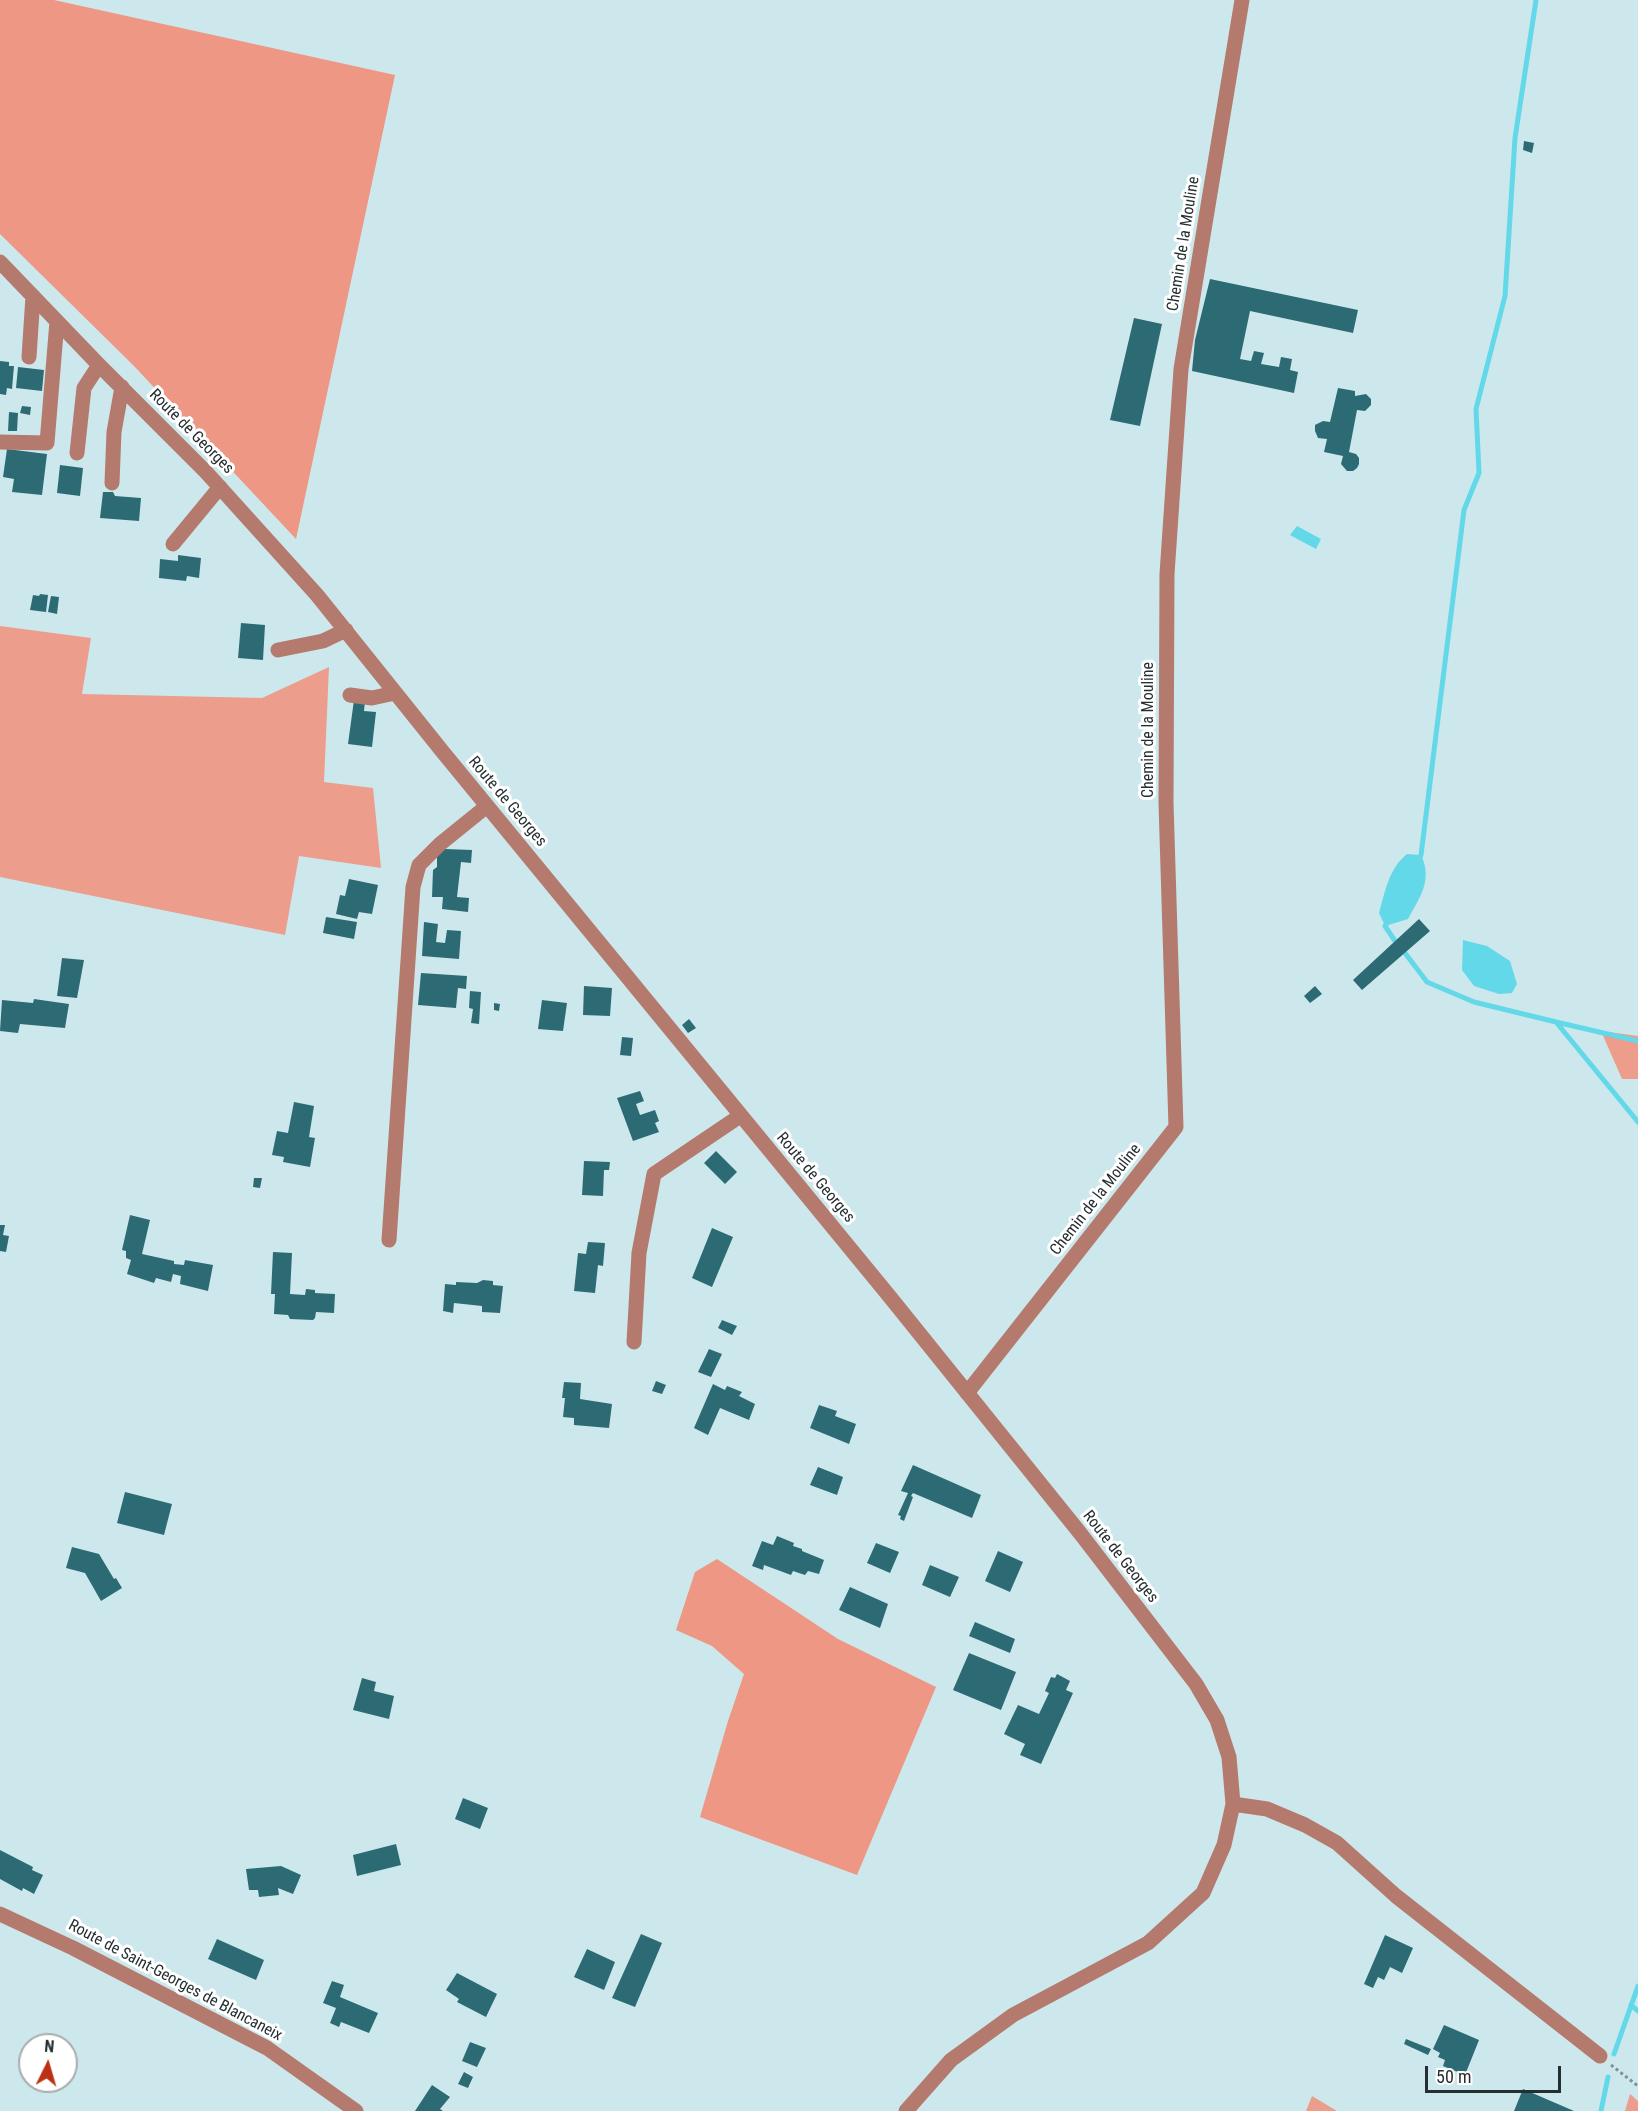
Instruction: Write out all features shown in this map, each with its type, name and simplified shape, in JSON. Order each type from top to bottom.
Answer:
[{"type":"street","name":"Chemin de la Mouline","points":[[967,1394],[1176,1127],[1166,803],[1167,574],[1181,369],[1242,0]]},
{"type":"street","name":"Route de Georges","points":[[2,267],[220,487],[317,594],[395,693],[890,1297],[1080,1533],[1196,1684],[1217,1720],[1229,1757],[1233,1804],[1224,1845],[1203,1893],[1148,1943],[1013,2015],[951,2060],[906,2111]]},
{"type":"street","points":[[29,357],[33,296]]},
{"type":"street","points":[[0,442],[48,442],[57,321]]},
{"type":"street","points":[[77,453],[84,388],[99,365]]},
{"type":"street","points":[[112,483],[114,432],[122,387]]},
{"type":"street","points":[[173,544],[220,487]]},
{"type":"street","points":[[278,650],[323,641],[346,630]]},
{"type":"street","points":[[350,695],[372,698],[395,693]]},
{"type":"street","points":[[389,1240],[413,887],[419,865],[440,844],[487,806]]},
{"type":"street","points":[[634,1342],[639,1253],[654,1174],[740,1116]]},
{"type":"street","points":[[1233,1804],[1267,1809],[1305,1825],[1337,1844],[1396,1896],[1600,2056]]},
{"type":"street","name":"Route de Saint-Georges de Blancaneix","points":[[0,1914],[74,1948],[267,2048],[356,2111]]},
{"type":"path","points":[[1600,2056],[1638,2086]]},
{"type":"shaded area","points":[[0,0],[54,0],[395,75],[296,539],[134,366],[0,234]]},
{"type":"shaded area","points":[[0,626],[91,638],[82,694],[262,698],[329,667],[324,782],[373,788],[381,868],[299,856],[285,935],[0,877]]},
{"type":"shaded area","points":[[1601,1031],[1638,1036],[1638,1079],[1622,1079]]},
{"type":"shaded area","points":[[717,1559],[838,1639],[936,1687],[857,1875],[700,1817],[744,1674],[712,1646],[676,1630],[695,1572]]},
{"type":"shaded area","points":[[1630,2094],[1638,2101],[1638,2111],[1625,2111]]},
{"type":"shaded area","points":[[1312,2096],[1337,2111],[1306,2111]]},
{"type":"water","points":[[1297,526],[1321,539],[1316,549],[1290,535]]},
{"type":"water","points":[[1407,854],[1421,855],[1426,872],[1424,888],[1408,919],[1385,926],[1379,913],[1386,889],[1396,866]]},
{"type":"water","points":[[1463,940],[1487,946],[1510,961],[1517,984],[1512,993],[1499,994],[1474,986],[1462,970]]},
{"type":"building","points":[[1524,141],[1534,143],[1532,153],[1523,150]]},
{"type":"building","points":[[1210,279],[1358,310],[1353,333],[1250,311],[1240,359],[1251,361],[1254,351],[1264,353],[1261,364],[1279,367],[1281,357],[1292,359],[1290,370],[1298,372],[1294,393],[1192,371],[1195,340]]},
{"type":"building","points":[[1134,318],[1162,324],[1140,426],[1110,420]]},
{"type":"building","points":[[0,361],[9,362],[9,366],[14,366],[12,389],[7,388],[6,395],[0,394]]},
{"type":"building","points":[[18,367],[44,370],[42,391],[16,388]]},
{"type":"building","points":[[1338,388],[1355,391],[1355,396],[1366,394],[1371,399],[1371,405],[1365,411],[1357,410],[1349,452],[1356,454],[1359,464],[1353,471],[1347,471],[1341,464],[1343,456],[1324,452],[1327,439],[1318,438],[1315,431],[1315,425],[1323,421],[1330,422]]},
{"type":"building","points":[[22,406],[31,407],[30,415],[20,413]]},
{"type":"building","points":[[9,412],[18,413],[17,431],[8,431]]},
{"type":"building","points":[[7,449],[47,454],[42,495],[12,492],[14,479],[3,477]]},
{"type":"building","points":[[60,465],[83,468],[80,496],[57,493]]},
{"type":"building","points":[[103,492],[113,492],[115,496],[141,498],[139,521],[100,518]]},
{"type":"building","points":[[178,555],[201,558],[199,578],[187,576],[186,581],[159,578],[160,559],[178,561]]},
{"type":"building","points":[[40,594],[48,595],[46,612],[30,610],[33,595],[39,596]]},
{"type":"building","points":[[51,596],[59,597],[57,614],[48,612]]},
{"type":"building","points":[[241,623],[265,625],[263,660],[238,658]]},
{"type":"building","points":[[354,700],[365,701],[364,711],[376,712],[372,747],[348,744]]},
{"type":"building","points":[[445,849],[472,850],[471,863],[461,862],[457,897],[469,898],[468,912],[442,909],[443,897],[432,897],[433,870],[437,867],[437,854]]},
{"type":"building","points":[[349,879],[378,885],[372,914],[359,912],[357,919],[336,914],[340,895],[345,896]]},
{"type":"building","points":[[326,917],[357,922],[354,939],[323,933]]},
{"type":"building","points":[[1419,919],[1430,931],[1362,990],[1353,980]]},
{"type":"building","points":[[424,922],[438,924],[436,942],[445,943],[447,930],[461,931],[459,959],[422,956]]},
{"type":"building","points":[[62,958],[84,960],[77,998],[57,996]]},
{"type":"building","points":[[421,973],[467,976],[466,989],[458,988],[456,1008],[418,1005]]},
{"type":"building","points":[[584,986],[612,988],[610,1016],[583,1015]]},
{"type":"building","points":[[1315,986],[1322,994],[1310,1003],[1304,996]]},
{"type":"building","points":[[470,991],[481,992],[479,1024],[471,1023],[473,1009],[469,1008]]},
{"type":"building","points":[[34,999],[69,1004],[65,1028],[20,1024],[18,1033],[0,1031],[2,1000],[33,1003]]},
{"type":"building","points":[[542,1000],[567,1003],[563,1031],[538,1029]]},
{"type":"building","points":[[494,1003],[500,1004],[499,1011],[494,1010]]},
{"type":"building","points":[[689,1019],[696,1028],[688,1033],[682,1025]]},
{"type":"building","points":[[622,1037],[633,1038],[631,1056],[620,1055]]},
{"type":"building","points":[[640,1091],[644,1101],[636,1104],[640,1115],[655,1110],[659,1121],[655,1123],[659,1132],[633,1141],[617,1098]]},
{"type":"building","points":[[294,1102],[314,1106],[309,1137],[315,1138],[310,1167],[283,1162],[284,1157],[272,1155],[277,1131],[288,1133]]},
{"type":"building","points":[[716,1151],[737,1172],[725,1184],[704,1163]]},
{"type":"building","points":[[584,1161],[610,1162],[609,1170],[604,1170],[603,1196],[582,1195]]},
{"type":"building","points":[[254,1178],[262,1178],[260,1188],[253,1187]]},
{"type":"building","points":[[130,1215],[150,1220],[142,1254],[174,1261],[174,1264],[184,1265],[185,1260],[213,1265],[208,1291],[180,1284],[181,1276],[173,1274],[171,1282],[156,1278],[154,1283],[127,1274],[131,1260],[126,1258],[126,1251],[122,1250]]},
{"type":"building","points":[[0,1225],[5,1225],[3,1235],[9,1236],[6,1252],[0,1251]]},
{"type":"building","points":[[712,1228],[733,1237],[712,1287],[692,1278]]},
{"type":"building","points":[[588,1242],[605,1243],[603,1266],[598,1265],[595,1293],[574,1291],[578,1253],[586,1254]]},
{"type":"building","points":[[273,1252],[292,1253],[290,1294],[305,1295],[306,1289],[315,1290],[315,1293],[335,1294],[334,1313],[316,1312],[313,1320],[290,1319],[288,1315],[274,1314],[275,1294],[271,1294]]},
{"type":"building","points":[[483,1280],[493,1281],[493,1285],[503,1286],[500,1313],[482,1312],[482,1306],[454,1303],[453,1313],[443,1311],[445,1284],[477,1283]]},
{"type":"building","points":[[722,1320],[737,1326],[732,1335],[718,1328]]},
{"type":"building","points":[[709,1349],[722,1354],[711,1377],[698,1372]]},
{"type":"building","points":[[656,1381],[666,1385],[662,1394],[652,1391]]},
{"type":"building","points":[[564,1382],[581,1383],[580,1399],[612,1404],[609,1428],[574,1425],[574,1418],[563,1417]]},
{"type":"building","points":[[713,1384],[725,1390],[727,1386],[742,1392],[739,1396],[755,1404],[749,1420],[720,1408],[708,1435],[694,1428]]},
{"type":"building","points":[[819,1405],[837,1411],[835,1416],[856,1424],[849,1444],[810,1428]]},
{"type":"building","points":[[913,1465],[981,1495],[972,1518],[913,1493],[904,1521],[900,1519],[901,1516],[898,1515],[908,1493],[901,1491]]},
{"type":"building","points":[[818,1467],[843,1477],[837,1495],[810,1485]]},
{"type":"building","points":[[125,1492],[172,1504],[164,1535],[117,1523]]},
{"type":"building","points":[[777,1536],[794,1543],[793,1546],[802,1551],[824,1560],[819,1574],[808,1571],[805,1575],[793,1571],[791,1575],[764,1565],[763,1570],[752,1566],[762,1541],[773,1545]]},
{"type":"building","points":[[876,1543],[899,1552],[890,1573],[867,1563]]},
{"type":"building","points":[[72,1547],[99,1554],[122,1588],[101,1601],[85,1573],[66,1568]]},
{"type":"building","points":[[998,1551],[1023,1562],[1010,1592],[985,1581]]},
{"type":"building","points":[[930,1565],[959,1577],[950,1597],[922,1585]]},
{"type":"building","points":[[850,1587],[888,1604],[880,1628],[839,1610]]},
{"type":"building","points":[[975,1622],[1015,1639],[1010,1653],[969,1636]]},
{"type":"building","points":[[969,1653],[1016,1672],[1001,1710],[953,1690]]},
{"type":"building","points":[[1057,1674],[1070,1681],[1066,1690],[1073,1693],[1041,1764],[1020,1755],[1025,1744],[1004,1734],[1018,1705],[1039,1714],[1049,1693],[1045,1691],[1051,1677],[1055,1678]]},
{"type":"building","points":[[362,1678],[376,1682],[374,1691],[394,1696],[389,1719],[353,1710]]},
{"type":"building","points":[[463,1798],[488,1808],[480,1829],[455,1819]]},
{"type":"building","points":[[396,1844],[401,1865],[357,1876],[353,1855]]},
{"type":"building","points":[[0,1850],[33,1867],[32,1870],[43,1875],[34,1894],[23,1888],[22,1891],[0,1879]]},
{"type":"building","points":[[281,1866],[301,1875],[293,1894],[278,1888],[279,1895],[259,1897],[258,1890],[249,1890],[246,1869]]},
{"type":"building","points":[[641,1934],[662,1943],[635,2007],[612,1998]]},
{"type":"building","points":[[1385,1935],[1413,1948],[1402,1973],[1390,1967],[1384,1980],[1378,1977],[1373,1988],[1364,1984]]},
{"type":"building","points":[[217,1939],[264,1960],[256,1980],[208,1959]]},
{"type":"building","points":[[587,1949],[615,1962],[604,1990],[574,1977]]},
{"type":"building","points":[[457,1973],[497,1994],[486,2017],[457,2002],[459,1999],[446,1990]]},
{"type":"building","points":[[332,1981],[344,1985],[340,1997],[378,2013],[369,2033],[341,2022],[339,2027],[330,2023],[336,2008],[323,2003]]},
{"type":"building","points":[[1444,2025],[1479,2040],[1465,2075],[1443,2066],[1445,2060],[1438,2057],[1440,2053],[1433,2049]]},
{"type":"building","points":[[1406,2039],[1431,2049],[1428,2055],[1404,2044]]},
{"type":"building","points":[[470,2042],[486,2048],[477,2067],[462,2061]]},
{"type":"building","points":[[464,2072],[473,2077],[468,2088],[458,2084]]},
{"type":"building","points":[[432,2085],[450,2097],[440,2109],[443,2111],[415,2111]]},
{"type":"building","points":[[1523,2089],[1574,2111],[1514,2111]]},
{"type":"waterway","points":[[1419,860],[1464,510],[1479,473],[1476,409],[1505,296],[1515,138],[1536,0]]},
{"type":"waterway","points":[[1388,922],[1385,926],[1395,941]]},
{"type":"waterway","points":[[1405,953],[1427,982],[1474,1002],[1556,1022],[1638,1122]]},
{"type":"waterway","points":[[1556,1022],[1638,1041]]},
{"type":"waterway","points":[[1614,2054],[1638,1986]]},
{"type":"waterway","points":[[1631,2005],[1638,2011]]},
{"type":"waterway","points":[[1601,2111],[1608,2077]]}]
